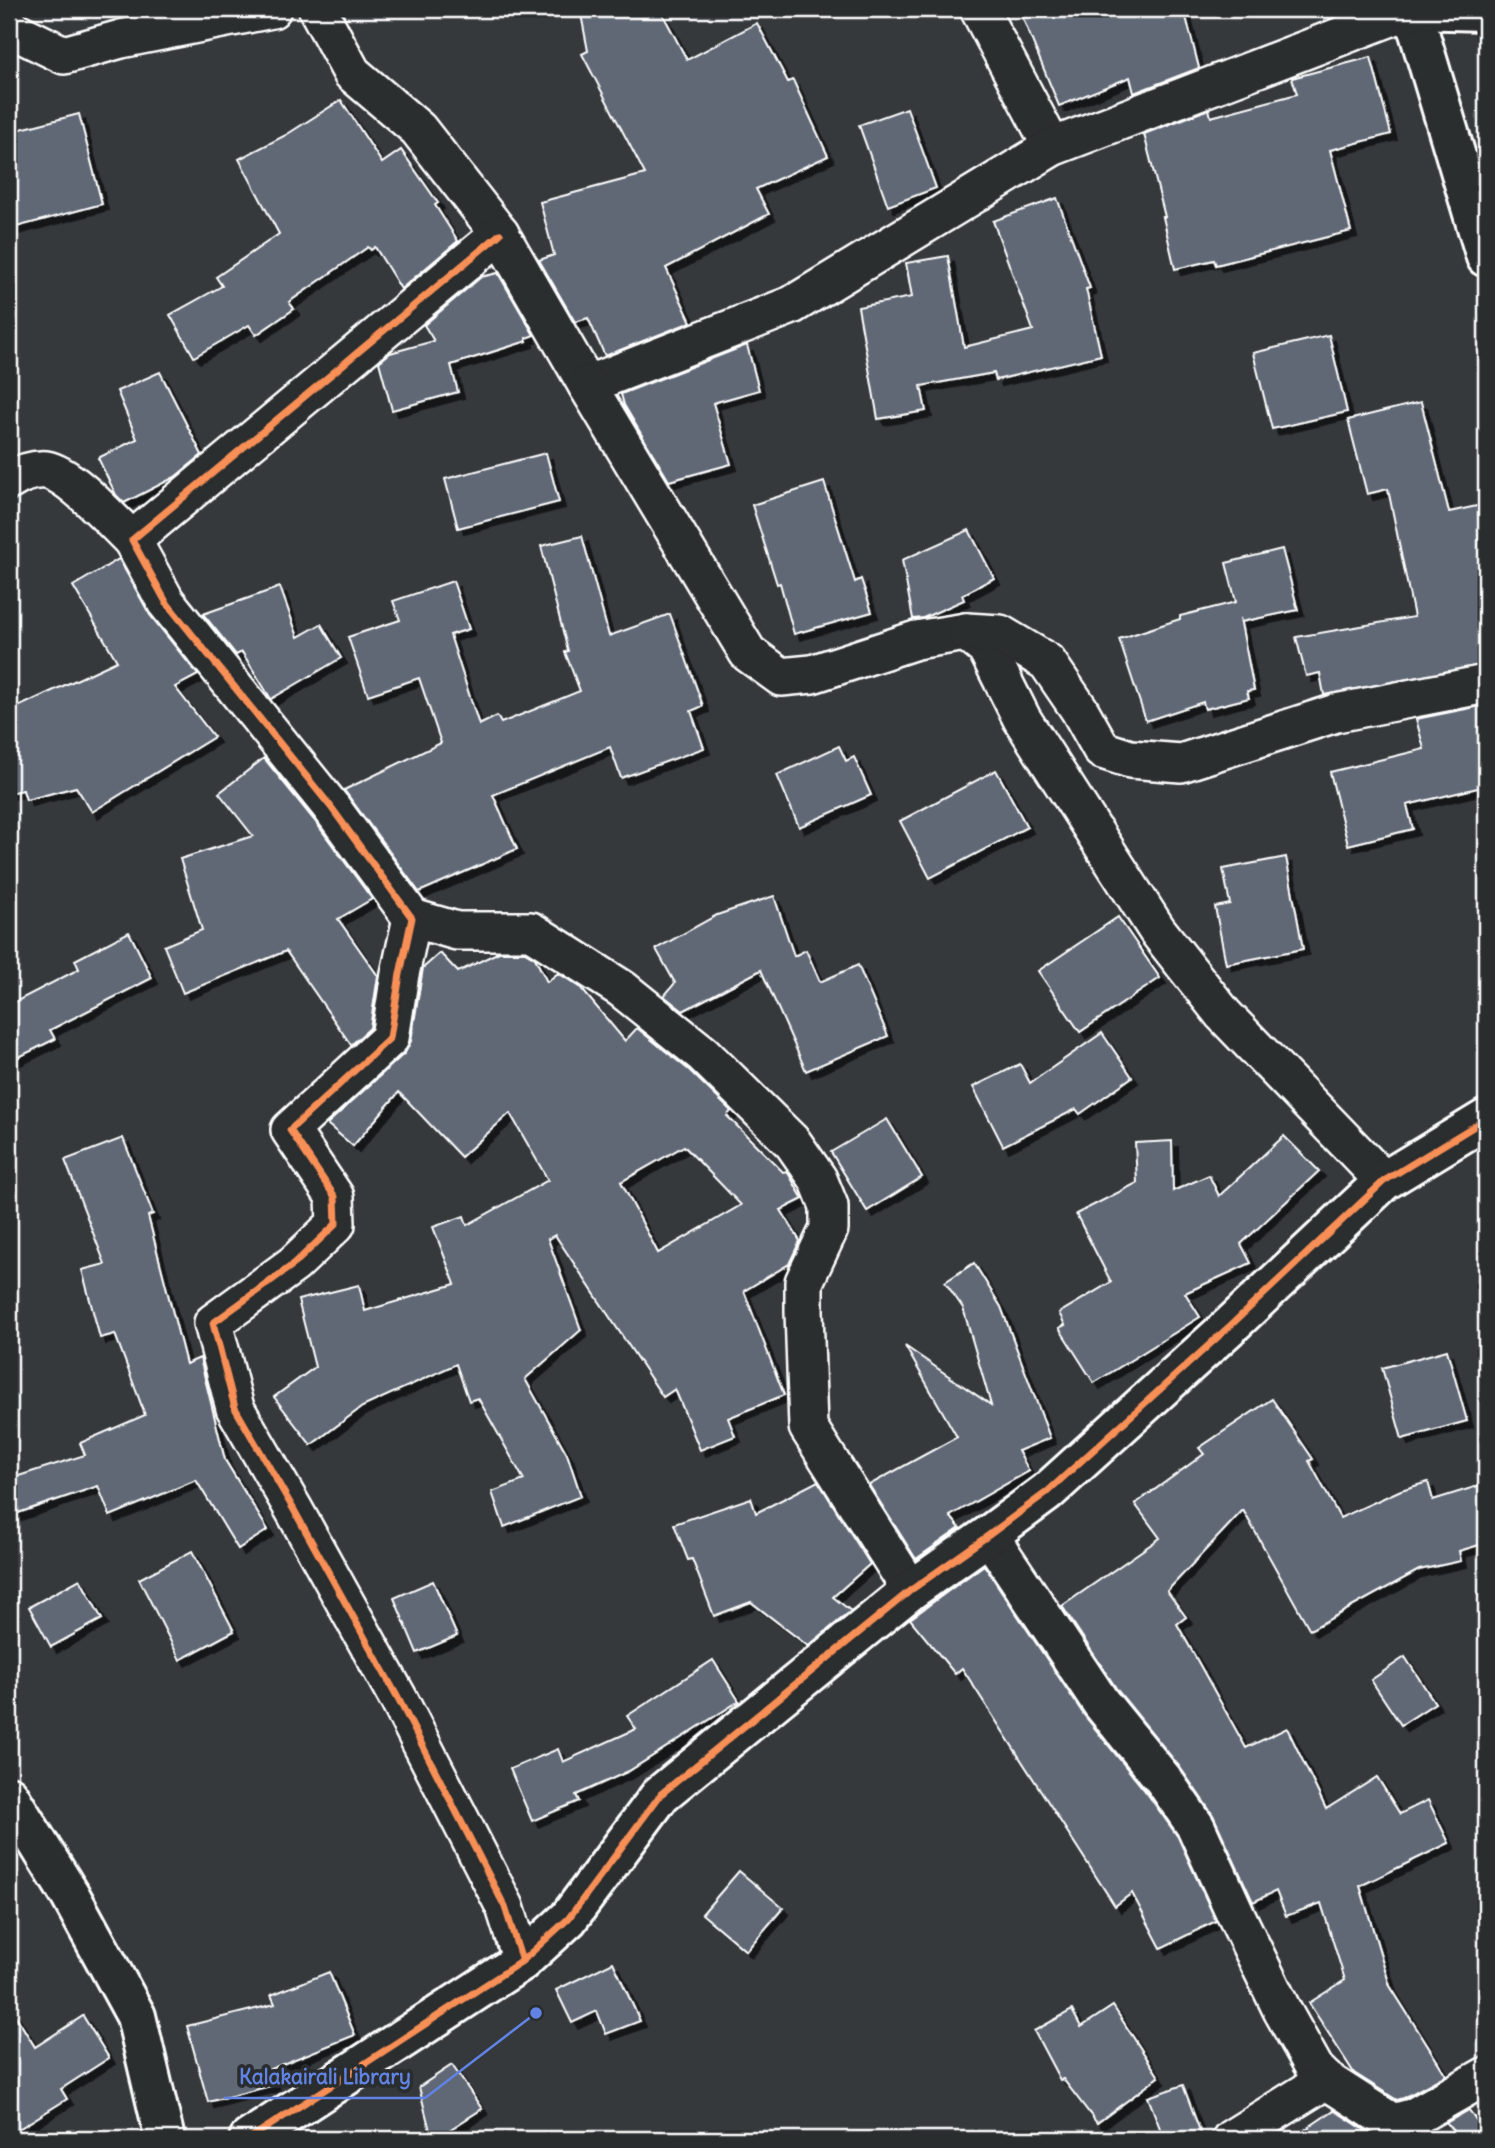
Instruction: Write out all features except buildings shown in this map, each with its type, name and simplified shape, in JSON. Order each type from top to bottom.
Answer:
[{"type":"street","points":[[9,25],[13,30],[64,55],[121,39],[272,9]]},
{"type":"street","points":[[319,9],[352,73],[418,129],[500,234],[748,653],[781,677],[812,674],[916,640],[966,632],[1000,634],[1047,662],[1079,709],[1102,750],[1130,759],[1181,763],[1336,713],[1486,684]]},
{"type":"street","points":[[979,9],[1052,147]]},
{"type":"street","points":[[1412,9],[1486,257]]},
{"type":"street","points":[[587,385],[792,305],[1052,147],[1412,9],[1486,10]]},
{"type":"street","points":[[132,540],[500,234]]},
{"type":"street","points":[[9,481],[21,473],[44,470],[61,475],[132,540],[166,602],[331,807],[412,918],[457,931],[531,931],[622,989],[683,1037],[793,1143],[818,1179],[829,1206],[829,1228],[804,1282],[808,1427],[911,1590]]},
{"type":"street","points":[[966,632],[987,649],[1022,719],[1157,930],[1223,1014],[1384,1181]]},
{"type":"street","points":[[412,918],[390,1038],[290,1130],[335,1197],[336,1224],[294,1264],[213,1323],[235,1408],[398,1698],[505,1907],[522,1961]]},
{"type":"street","points":[[249,2139],[522,1961],[568,1919],[661,1794],[911,1590],[1047,1492],[1384,1181],[1486,1119]]},
{"type":"street","points":[[989,1535],[1101,1703],[1163,1779],[1196,1827],[1282,2010],[1315,2069],[1326,2080],[1393,2123],[1420,2129],[1486,2076]]},
{"type":"street","points":[[9,1796],[70,1895],[135,2017],[165,2139]]},
{"type":"street","points":[[1231,2139],[1326,2080]]},
{"type":"cycle path","points":[[500,234],[132,540],[166,602],[331,807],[412,918],[390,1038],[290,1130],[335,1197],[336,1224],[294,1264],[213,1323],[235,1408],[398,1698],[505,1907],[522,1961]]},
{"type":"cycle path","points":[[249,2139],[522,1961],[568,1919],[661,1794],[911,1590],[1047,1492],[1384,1181],[1486,1119]]},
{"type":"place","name":"Kalakairali Library","points":[[536,2013]]}]
